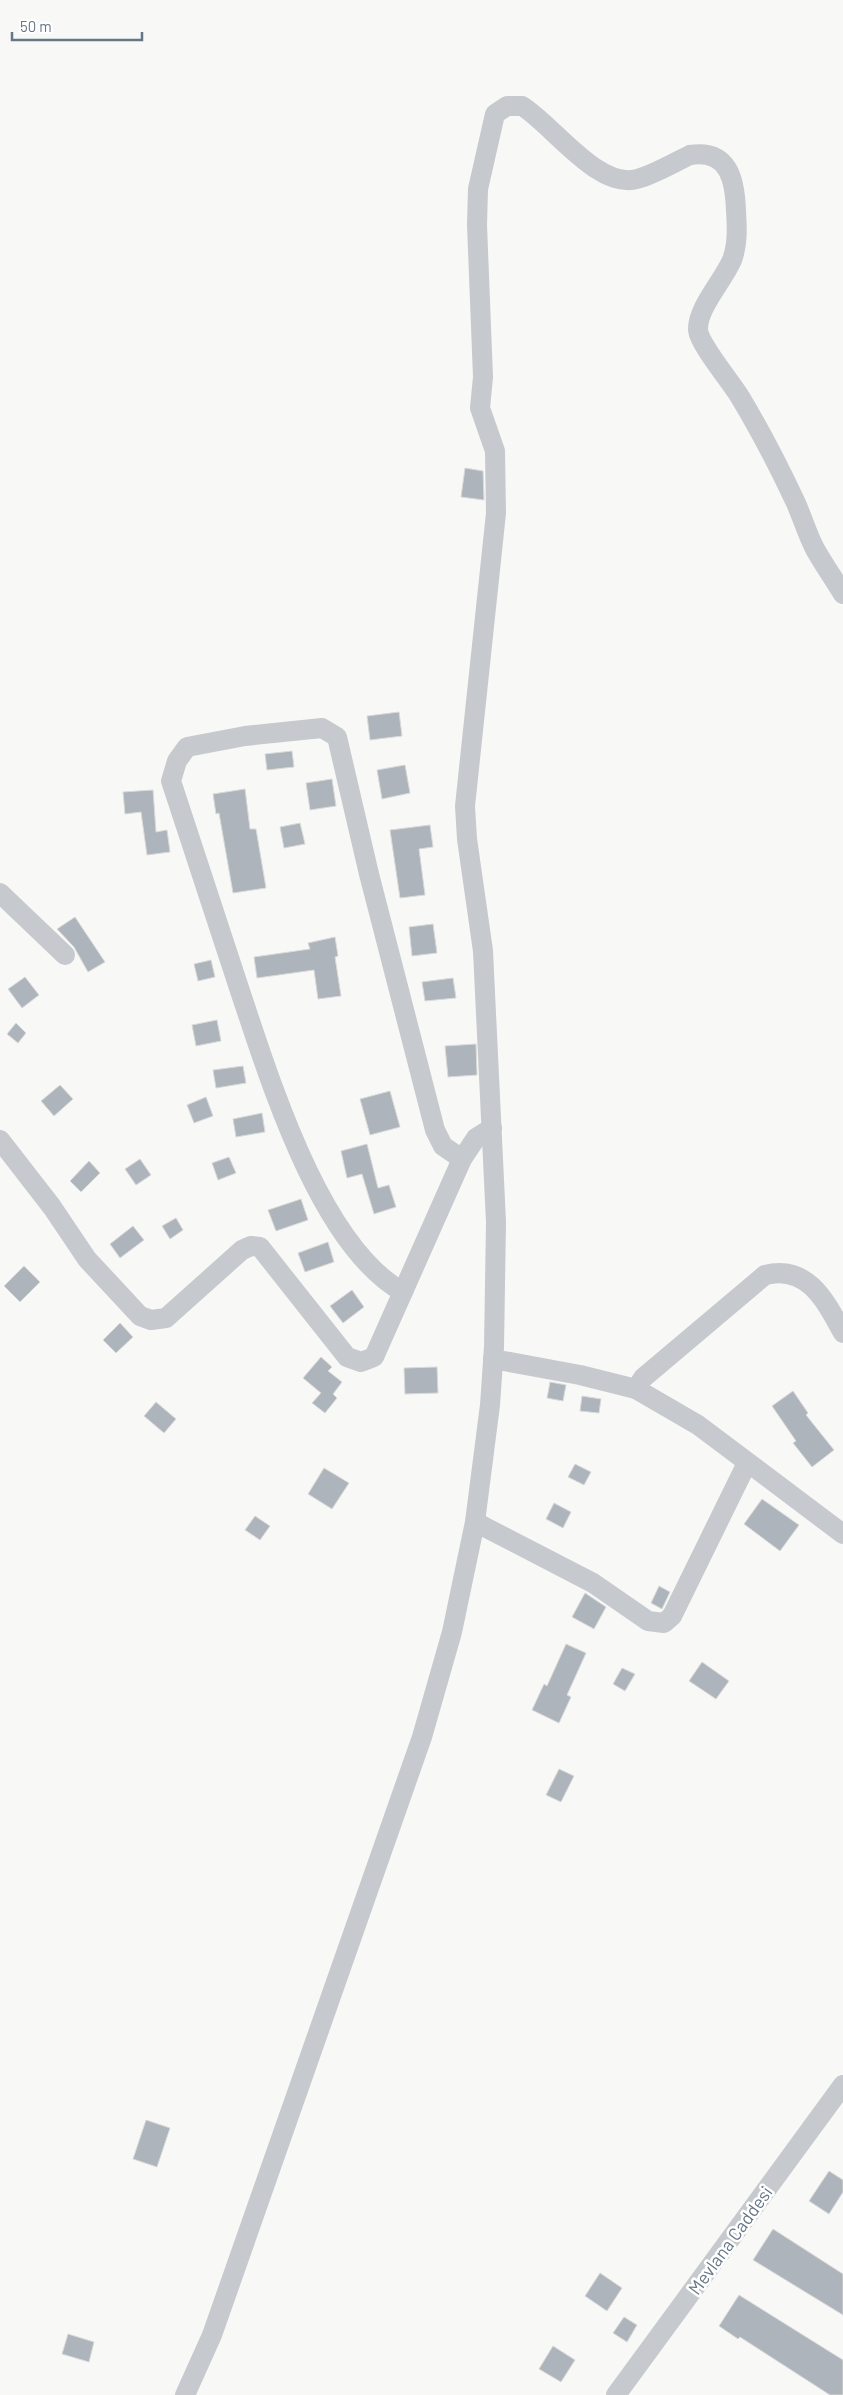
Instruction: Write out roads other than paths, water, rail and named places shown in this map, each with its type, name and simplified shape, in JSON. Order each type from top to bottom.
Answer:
[{"type":"street","points":[[186,2395],[215,2326],[422,1737],[452,1632],[475,1522],[493,1359],[496,1222],[482,943],[469,862],[465,806],[496,512],[496,451],[480,408],[483,377],[477,225],[478,189],[491,121],[500,109],[514,105],[522,106],[590,165],[609,175],[622,179],[636,180],[690,155],[699,153],[717,158],[730,172],[735,192],[736,242],[732,258],[701,315],[698,335],[746,407],[784,478],[815,548],[843,594]]},
{"type":"street","points":[[403,1292],[390,1284],[378,1272],[341,1228],[313,1180],[284,1117],[171,781],[176,761],[187,747],[245,736],[322,728],[337,737],[369,874],[435,1130],[443,1146],[462,1160]]},
{"type":"street","points":[[0,894],[65,955]]},
{"type":"street","points":[[0,1140],[52,1207],[87,1260],[136,1312],[146,1318],[166,1318],[242,1250],[256,1246],[260,1247],[348,1357],[356,1362],[366,1362],[374,1357],[462,1160],[476,1138],[492,1128]]},
{"type":"street","points":[[636,1389],[643,1378],[766,1275],[782,1273],[809,1283],[823,1296],[843,1333]]},
{"type":"street","points":[[493,1359],[580,1375],[636,1389],[698,1425],[746,1463],[843,1534]]},
{"type":"street","points":[[475,1522],[593,1583],[648,1621],[664,1623],[672,1616],[676,1609],[746,1463]]},
{"type":"street","name":"Mevlana Caddesi","points":[[616,2395],[843,2085]]}]
